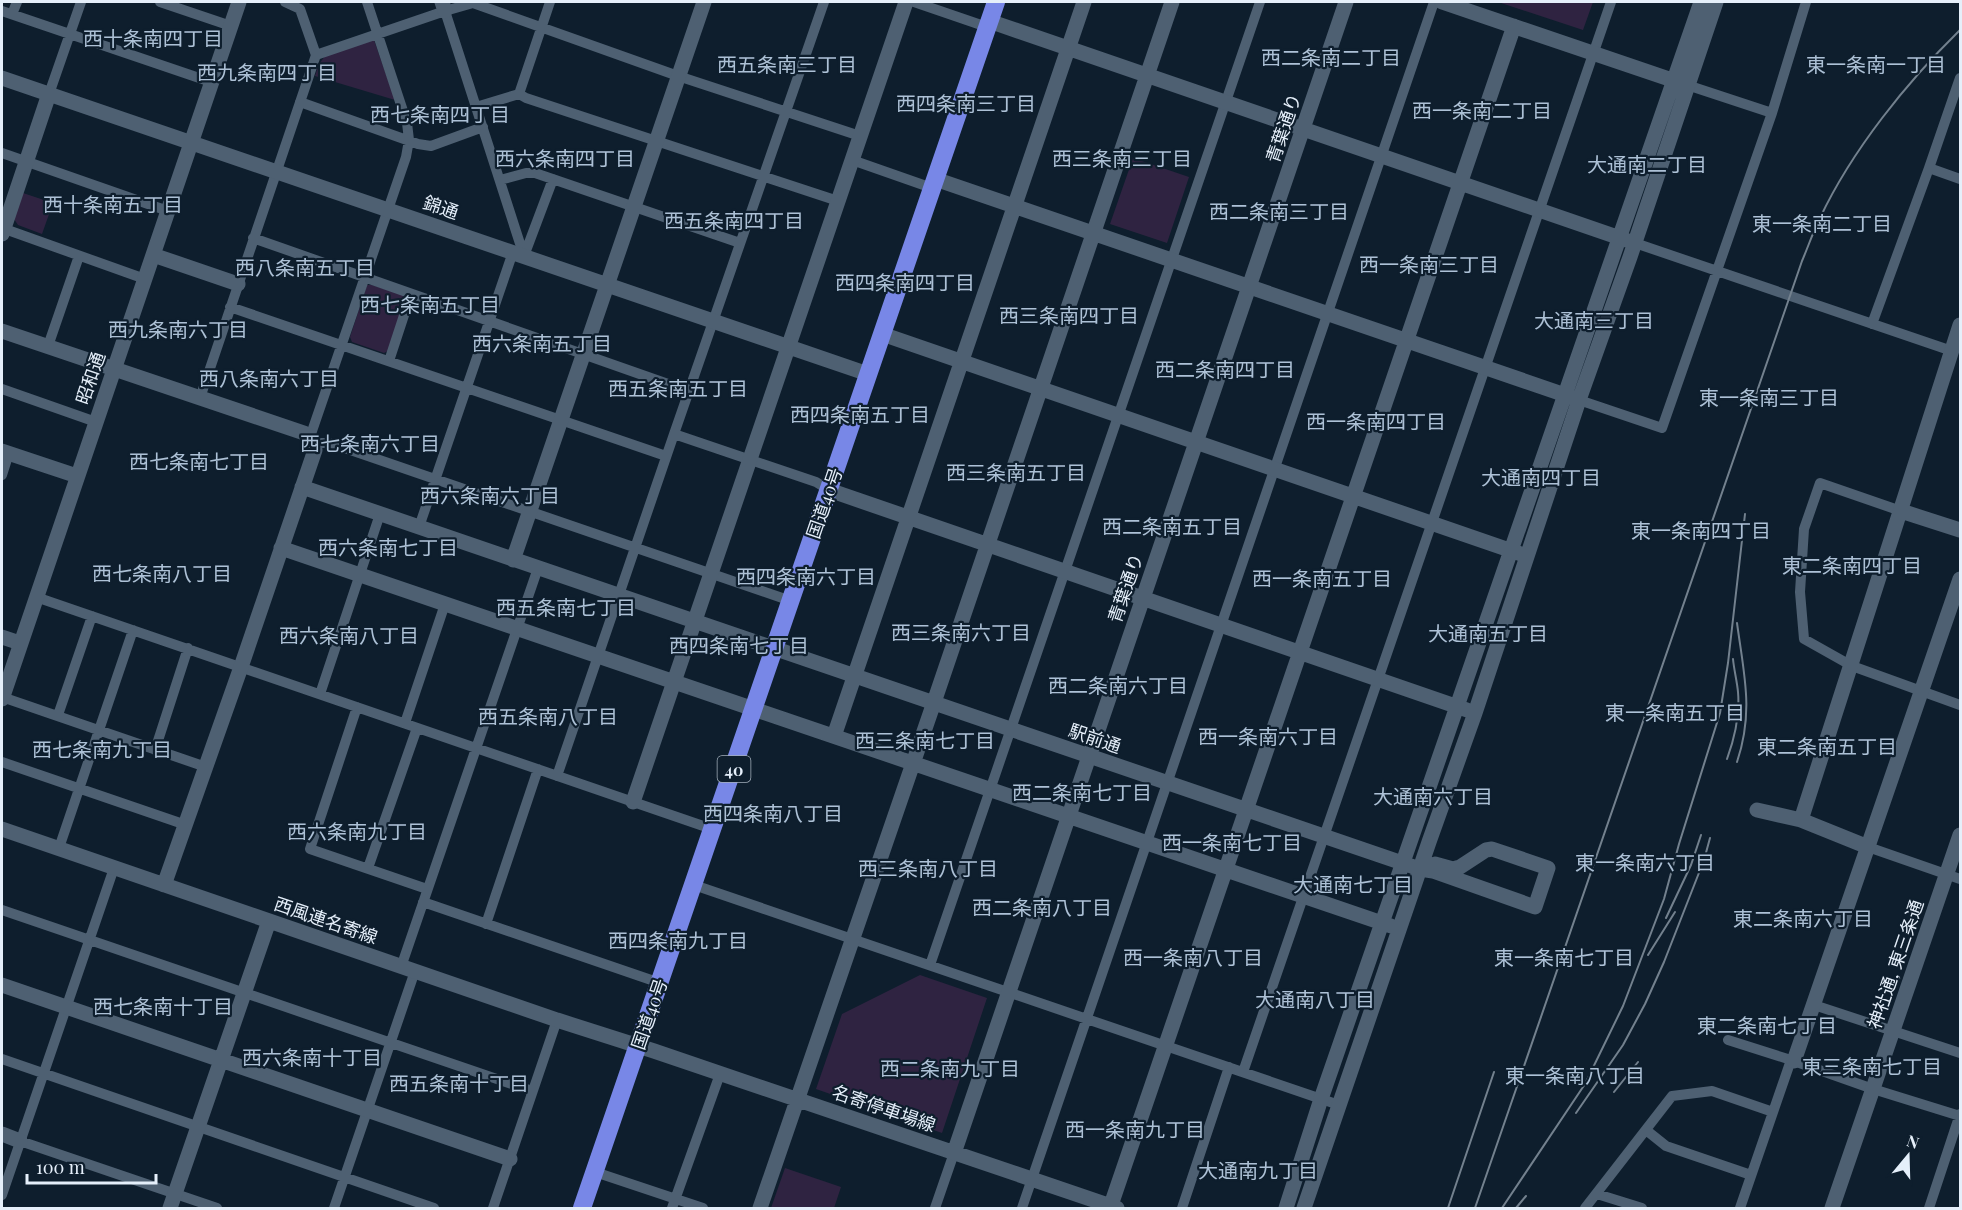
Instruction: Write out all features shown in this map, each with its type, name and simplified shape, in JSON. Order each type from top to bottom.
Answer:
[{"type":"highway","name":"国道40号","points":[[582,1209],[996,2]]},
{"type":"street","points":[[17,2],[7,13],[212,82]]},
{"type":"street","points":[[81,2],[2,230],[145,279]]},
{"type":"street","points":[[160,2],[231,26]]},
{"type":"street","name":"昭和通","points":[[2,698],[239,2]]},
{"type":"street","points":[[200,398],[316,55],[300,9],[285,2]]},
{"type":"street","points":[[164,885],[315,450],[312,440],[406,157],[409,140],[407,123],[367,2]]},
{"type":"street","points":[[519,94],[550,2]]},
{"type":"street","points":[[513,560],[704,2]]},
{"type":"street","points":[[557,776],[824,2]]},
{"type":"street","points":[[633,802],[906,2]]},
{"type":"street","points":[[914,2],[1068,48],[1956,353]]},
{"type":"street","points":[[834,736],[1084,2]]},
{"type":"street","points":[[759,1209],[1172,2]]},
{"type":"street","points":[[930,965],[1260,2]]},
{"type":"street","name":"青葉通り","points":[[954,1153],[1346,2]]},
{"type":"street","points":[[1022,1209],[1434,2]]},
{"type":"street","points":[[1442,2],[1772,113]]},
{"type":"street","points":[[1244,1072],[1611,2]]},
{"type":"street","points":[[1286,1209],[1321,1099],[1511,551],[1635,243],[1701,2]]},
{"type":"street","points":[[1304,1209],[1527,556],[1619,238],[1680,83],[1716,2]]},
{"type":"street","points":[[852,160],[1015,206],[1662,428],[1772,113],[1806,2]]},
{"type":"street","points":[[316,55],[378,34],[443,6],[473,3],[678,76],[860,136]]},
{"type":"street","points":[[443,6],[500,180],[518,254]]},
{"type":"street","points":[[1112,1208],[1514,26]]},
{"type":"street","name":"錦通","points":[[2,78],[868,374]]},
{"type":"street","points":[[1872,324],[1960,78]]},
{"type":"street","points":[[476,107],[519,94],[763,178],[838,201]]},
{"type":"street","points":[[300,102],[418,144],[431,146],[483,127]]},
{"type":"street","points":[[2,153],[168,211]]},
{"type":"street","points":[[1929,168],[1960,179]]},
{"type":"street","points":[[500,180],[535,173],[740,243]]},
{"type":"street","points":[[419,527],[489,321],[553,179]]},
{"type":"street","points":[[253,238],[688,391]]},
{"type":"street","points":[[153,255],[238,284]]},
{"type":"street","points":[[48,346],[79,256]]},
{"type":"street","points":[[389,362],[411,294]]},
{"type":"street","points":[[230,307],[666,456]]},
{"type":"street","points":[[1801,820],[1901,511],[1956,353],[1960,325]]},
{"type":"street","points":[[2,331],[200,398],[312,440],[330,443],[791,601]]},
{"type":"street","points":[[882,334],[1527,556]]},
{"type":"street","points":[[2,389],[96,422]]},
{"type":"street","points":[[674,434],[816,482],[829,490],[1064,572],[1475,712]]},
{"type":"street","points":[[2,475],[5,452],[77,476]]},
{"type":"street","points":[[1960,530],[1820,483],[1804,529],[1800,592],[1804,639],[1852,666],[1960,705]]},
{"type":"street","name":"駅前通","points":[[302,487],[1404,863]]},
{"type":"street","points":[[320,694],[380,514]]},
{"type":"street","points":[[281,548],[1399,929]]},
{"type":"street","points":[[334,1209],[390,1043],[423,902],[538,568]]},
{"type":"street","points":[[1740,1209],[1773,1112],[1814,1005],[1960,579]]},
{"type":"street","points":[[36,597],[712,829]]},
{"type":"street","points":[[405,723],[445,604]]},
{"type":"street","points":[[58,715],[92,616]]},
{"type":"street","points":[[59,848],[133,630]]},
{"type":"street","points":[[2,637],[20,643]]},
{"type":"street","points":[[154,750],[188,648]]},
{"type":"street","points":[[2,698],[206,766]]},
{"type":"street","points":[[357,707],[310,849],[428,888]]},
{"type":"street","points":[[368,868],[417,728]]},
{"type":"street","points":[[2,762],[186,825]]},
{"type":"street","points":[[486,924],[538,770]]},
{"type":"street","points":[[1757,810],[1801,820],[1868,847],[1954,877]]},
{"type":"street","name":"西風連名寄線","points":[[2,829],[638,1047]]},
{"type":"street","name":"神社通, 東三条通","points":[[1832,1209],[1893,1032],[1954,877],[1960,835]]},
{"type":"street","points":[[1404,863],[1420,869],[1433,871],[1535,907],[1548,868],[1492,849],[1486,850],[1461,867],[1453,868],[1435,864],[1420,869]]},
{"type":"street","points":[[2,1194],[114,868]]},
{"type":"street","points":[[694,885],[1339,1105]]},
{"type":"street","points":[[423,902],[660,983]]},
{"type":"street","points":[[2,910],[532,1091]]},
{"type":"street","points":[[173,1201],[269,921]]},
{"type":"street","points":[[2,985],[510,1159]]},
{"type":"street","points":[[1814,1005],[1960,1053]]},
{"type":"street","points":[[493,1209],[557,1020]]},
{"type":"street","points":[[1728,1040],[1960,1116],[1929,1209]]},
{"type":"street","name":"名寄停車場線","points":[[638,1047],[1112,1208]]},
{"type":"street","points":[[2,1059],[434,1209]]},
{"type":"street","points":[[1182,1209],[1230,1068]]},
{"type":"street","points":[[674,1204],[720,1074]]},
{"type":"street","points":[[1585,1209],[1672,1096],[1712,1092],[1773,1112]]},
{"type":"street","points":[[1646,1130],[1666,1146],[1751,1175]]},
{"type":"street","points":[[2,1134],[173,1201],[218,1209]]},
{"type":"street","points":[[934,1209],[954,1153]]},
{"type":"street","points":[[595,1172],[674,1204],[703,1209]]},
{"type":"street","points":[[1597,1194],[1642,1209]]},
{"type":"shaded area","points":[[1498,2],[1593,2],[1583,30]]},
{"type":"shaded area","points":[[374,40],[395,100],[315,76],[325,56]]},
{"type":"shaded area","points":[[1133,158],[1189,177],[1167,243],[1110,224]]},
{"type":"shaded area","points":[[23,193],[53,203],[42,234],[18,225],[14,219]]},
{"type":"shaded area","points":[[367,285],[404,295],[406,298],[388,351],[384,353],[352,342],[350,337]]},
{"type":"shaded area","points":[[920,975],[987,998],[942,1133],[816,1089],[842,1014]]},
{"type":"shaded area","points":[[785,1168],[841,1187],[834,1208],[771,1208]]},
{"type":"railway","points":[[1475,1208],[1813,234],[1833,193],[1864,142],[1901,94],[1960,30]]},
{"type":"railway","points":[[1502,1208],[1585,1084],[1623,1006],[1664,899],[1720,713],[1745,514]]},
{"type":"railway","points":[[1737,623],[1746,693],[1745,726],[1737,762]]},
{"type":"railway","points":[[1727,759],[1738,718],[1738,692],[1733,659]]},
{"type":"railway","points":[[1666,918],[1691,865],[1701,835]]},
{"type":"railway","points":[[1576,1113],[1623,1045],[1645,1004],[1704,860],[1710,838]]},
{"type":"railway","points":[[1648,955],[1675,912]]},
{"type":"railway","points":[[1614,1092],[1638,1062]]},
{"type":"railway","points":[[1448,1208],[1494,1072]]},
{"type":"railway","points":[[1516,1208],[1526,1196]]},
{"type":"district","name":"西十条南四丁目","points":[[153,37]]},
{"type":"district","name":"西二条南二丁目","points":[[1331,56]]},
{"type":"district","name":"西五条南三丁目","points":[[787,63]]},
{"type":"district","name":"東一条南一丁目","points":[[1876,63]]},
{"type":"district","name":"西九条南四丁目","points":[[267,71]]},
{"type":"district","name":"西四条南三丁目","points":[[966,102]]},
{"type":"district","name":"西一条南二丁目","points":[[1482,109]]},
{"type":"district","name":"西七条南四丁目","points":[[440,113]]},
{"type":"district","name":"西六条南四丁目","points":[[565,157]]},
{"type":"district","name":"西三条南三丁目","points":[[1122,157]]},
{"type":"district","name":"大通南二丁目","points":[[1647,163]]},
{"type":"district","name":"西十条南五丁目","points":[[113,203]]},
{"type":"district","name":"西二条南三丁目","points":[[1279,210]]},
{"type":"district","name":"西五条南四丁目","points":[[734,219]]},
{"type":"district","name":"東一条南二丁目","points":[[1822,222]]},
{"type":"district","name":"西一条南三丁目","points":[[1429,263]]},
{"type":"district","name":"西八条南五丁目","points":[[305,266]]},
{"type":"district","name":"西四条南四丁目","points":[[905,281]]},
{"type":"district","name":"西七条南五丁目","points":[[430,303]]},
{"type":"district","name":"西三条南四丁目","points":[[1069,314]]},
{"type":"district","name":"大通南三丁目","points":[[1594,319]]},
{"type":"district","name":"西九条南六丁目","points":[[178,328]]},
{"type":"district","name":"西六条南五丁目","points":[[542,342]]},
{"type":"district","name":"西二条南四丁目","points":[[1225,368]]},
{"type":"district","name":"西八条南六丁目","points":[[269,377]]},
{"type":"district","name":"西五条南五丁目","points":[[678,387]]},
{"type":"district","name":"東一条南三丁目","points":[[1769,396]]},
{"type":"district","name":"西四条南五丁目","points":[[860,413]]},
{"type":"district","name":"西一条南四丁目","points":[[1376,420]]},
{"type":"district","name":"西七条南六丁目","points":[[370,442]]},
{"type":"district","name":"西七条南七丁目","points":[[199,460]]},
{"type":"district","name":"西三条南五丁目","points":[[1016,471]]},
{"type":"district","name":"大通南四丁目","points":[[1541,476]]},
{"type":"district","name":"西六条南六丁目","points":[[490,494]]},
{"type":"district","name":"西二条南五丁目","points":[[1172,525]]},
{"type":"district","name":"東一条南四丁目","points":[[1701,529]]},
{"type":"district","name":"西六条南七丁目","points":[[388,546]]},
{"type":"district","name":"東二条南四丁目","points":[[1852,564]]},
{"type":"district","name":"西七条南八丁目","points":[[162,572]]},
{"type":"district","name":"西四条南六丁目","points":[[806,575]]},
{"type":"district","name":"西一条南五丁目","points":[[1322,577]]},
{"type":"district","name":"西五条南七丁目","points":[[566,606]]},
{"type":"district","name":"西三条南六丁目","points":[[961,631]]},
{"type":"district","name":"大通南五丁目","points":[[1488,632]]},
{"type":"district","name":"西六条南八丁目","points":[[349,634]]},
{"type":"district","name":"西四条南七丁目","points":[[739,644]]},
{"type":"district","name":"西二条南六丁目","points":[[1118,684]]},
{"type":"district","name":"東一条南五丁目","points":[[1675,711]]},
{"type":"district","name":"西五条南八丁目","points":[[548,715]]},
{"type":"district","name":"西一条南六丁目","points":[[1268,735]]},
{"type":"district","name":"西三条南七丁目","points":[[925,739]]},
{"type":"district","name":"東二条南五丁目","points":[[1827,745]]},
{"type":"district","name":"西七条南九丁目","points":[[102,748]]},
{"type":"district","name":"西二条南七丁目","points":[[1082,791]]},
{"type":"district","name":"大通南六丁目","points":[[1433,795]]},
{"type":"district","name":"西四条南八丁目","points":[[773,812]]},
{"type":"district","name":"西六条南九丁目","points":[[357,830]]},
{"type":"district","name":"西一条南七丁目","points":[[1232,841]]},
{"type":"district","name":"東一条南六丁目","points":[[1645,861]]},
{"type":"district","name":"西三条南八丁目","points":[[928,867]]},
{"type":"district","name":"大通南七丁目","points":[[1353,883]]},
{"type":"district","name":"西二条南八丁目","points":[[1042,906]]},
{"type":"district","name":"東二条南六丁目","points":[[1803,917]]},
{"type":"district","name":"西四条南九丁目","points":[[678,939]]},
{"type":"district","name":"西一条南八丁目","points":[[1193,956]]},
{"type":"district","name":"東一条南七丁目","points":[[1564,956]]},
{"type":"district","name":"大通南八丁目","points":[[1315,998]]},
{"type":"district","name":"西七条南十丁目","points":[[163,1005]]},
{"type":"district","name":"東二条南七丁目","points":[[1767,1024]]},
{"type":"district","name":"西六条南十丁目","points":[[312,1056]]},
{"type":"district","name":"東三条南七丁目","points":[[1872,1065]]},
{"type":"district","name":"西二条南九丁目","points":[[950,1067]]},
{"type":"district","name":"東一条南八丁目","points":[[1575,1074]]},
{"type":"district","name":"西五条南十丁目","points":[[459,1082]]},
{"type":"district","name":"西一条南九丁目","points":[[1135,1128]]},
{"type":"district","name":"大通南九丁目","points":[[1258,1169]]}]
